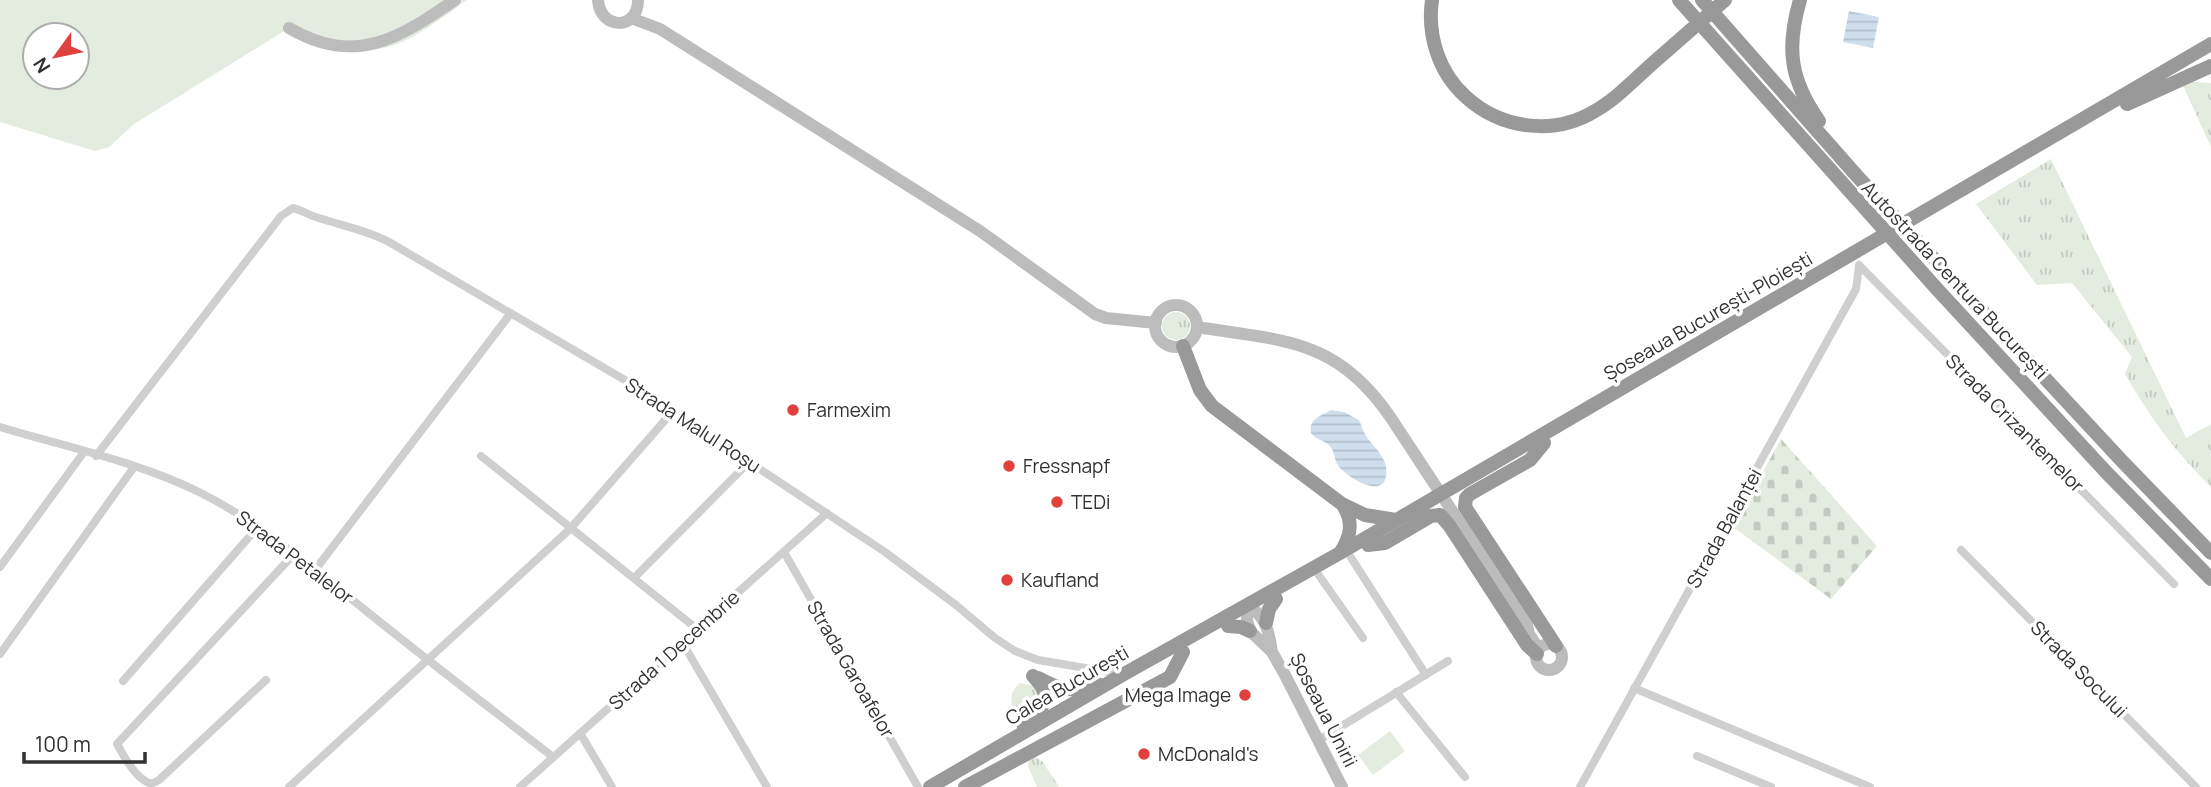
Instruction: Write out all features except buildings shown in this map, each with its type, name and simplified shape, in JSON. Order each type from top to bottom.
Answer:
[{"type":"highway","points":[[1432,0],[1434,45],[1445,70],[1461,93],[1492,115],[1516,124],[1541,127],[1567,123],[1594,112],[1725,0]]},
{"type":"highway","name":"Autostrada Centura București","points":[[1702,0],[1857,176],[2211,553]]},
{"type":"highway","points":[[1800,0],[1791,47],[1796,79],[1810,108],[1842,159]]},
{"type":"highway","name":"Autostrada Centura București","points":[[1681,3],[1844,188],[2106,472],[2211,579]]},
{"type":"highway","name":"Șoseaua București-Ploiești","points":[[1226,622],[1345,555],[1368,545],[1857,264],[2120,108],[2211,47]]},
{"type":"highway","name":"Șoseaua București-Ploiești","points":[[1250,610],[1276,599],[1398,520],[2211,47]]},
{"type":"highway","points":[[2120,108],[2211,66]]},
{"type":"highway","points":[[1183,346],[1207,401],[1342,504],[1370,517],[1398,520]]},
{"type":"highway","points":[[1544,443],[1530,460],[1469,494],[1465,507],[1545,648]]},
{"type":"highway","points":[[1342,504],[1351,526],[1345,555]]},
{"type":"highway","points":[[1368,545],[1385,543],[1431,516],[1440,515],[1527,645],[1545,648]]},
{"type":"highway","points":[[1266,623],[1269,609],[1276,599]]},
{"type":"highway","points":[[1226,622],[1250,631]]},
{"type":"highway","name":"Calea București","points":[[946,787],[1182,652],[1226,622]]},
{"type":"highway","name":"Calea București","points":[[930,787],[1124,674],[1226,622]]},
{"type":"highway","points":[[965,787],[1170,677],[1182,652]]},
{"type":"highway","points":[[984,755],[1044,706],[1045,691],[1033,676],[1059,689],[1078,689],[1124,674]]},
{"type":"street","points":[[289,28],[323,43],[370,45],[406,33],[455,0]]},
{"type":"street","points":[[598,0],[598,7],[607,19],[619,23],[635,14],[638,1]]},
{"type":"street","points":[[638,1],[660,29]]},
{"type":"street","points":[[631,18],[660,29],[980,231],[1092,312],[1106,318],[1156,323]]},
{"type":"street","points":[[2120,108],[2211,74]]},
{"type":"street","name":"Strada Malul Roșu","points":[[96,456],[281,216],[293,208],[378,236],[630,383],[885,552],[1015,651],[1038,660],[1124,674]]},
{"type":"street","name":"Strada Crizantemelor","points":[[1857,264],[2174,584]]},
{"type":"street","name":"Strada Balanței","points":[[1580,787],[1725,527],[1804,378],[1856,289],[1857,264]]},
{"type":"street","points":[[1178,306],[1194,315],[1197,327],[1193,338],[1183,346],[1173,347],[1164,343],[1157,334],[1156,323],[1163,310],[1178,306]]},
{"type":"street","points":[[315,570],[511,313]]},
{"type":"street","points":[[1197,327],[1292,342],[1327,355],[1371,390],[1527,625],[1529,634],[1545,648]]},
{"type":"street","points":[[289,787],[570,529],[673,411]]},
{"type":"street","name":"Strada Petalelor","points":[[0,427],[134,467],[194,489],[258,527],[553,757]]},
{"type":"street","points":[[0,566],[84,452]]},
{"type":"street","points":[[481,456],[697,629]]},
{"type":"street","points":[[634,578],[749,462]]},
{"type":"street","points":[[0,654],[134,467]]},
{"type":"street","name":"Strada 1 Decembrie","points":[[520,787],[827,513]]},
{"type":"street","points":[[123,681],[258,527]]},
{"type":"street","name":"Strada Socului","points":[[1961,550],[2196,787]]},
{"type":"street","name":"Strada Garoafelor","points":[[784,552],[918,787]]},
{"type":"street","points":[[266,680],[159,780],[151,784],[144,781],[117,744],[294,554]]},
{"type":"street","points":[[1345,555],[1426,675]]},
{"type":"street","points":[[1318,574],[1363,638]]},
{"type":"street","points":[[1250,610],[1266,623]]},
{"type":"street","points":[[1250,610],[1250,631]]},
{"type":"street","name":"Șoseaua Unirii","points":[[1266,623],[1272,652],[1342,787]]},
{"type":"street","name":"Șoseaua Unirii","points":[[1250,631],[1272,652]]},
{"type":"street","points":[[682,642],[767,787]]},
{"type":"street","points":[[1319,740],[1448,661]]},
{"type":"street","points":[[1077,666],[1083,679],[1078,689]]},
{"type":"street","points":[[1634,688],[1870,787]]},
{"type":"street","points":[[1396,692],[1465,777]]},
{"type":"street","points":[[580,733],[612,787]]},
{"type":"street","points":[[1697,756],[1771,787]]},
{"type":"green space","points":[[0,0],[467,0],[420,33],[380,49],[347,45],[289,28],[134,124],[109,147],[95,151],[0,122]]},
{"type":"green space","points":[[2181,81],[2211,83],[2211,147]]},
{"type":"green space","points":[[2051,159],[2186,438],[2211,424],[2211,487],[2186,461],[2144,405],[2125,374],[2132,357],[2072,283],[2037,285],[1976,204]]},
{"type":"green space","points":[[1176,312],[1186,316],[1190,326],[1186,336],[1176,340],[1166,336],[1162,326],[1166,316]]},
{"type":"green space","points":[[1781,439],[1877,546],[1831,599],[1733,527]]},
{"type":"green space","points":[[1020,683],[1033,686],[1039,698],[1034,708],[1015,720],[1012,695]]},
{"type":"green space","points":[[1390,731],[1405,751],[1373,775],[1358,755]]},
{"type":"green space","points":[[1035,757],[1043,762],[1059,787],[1037,787],[1028,766],[1029,760]]},
{"type":"water","points":[[1849,11],[1879,17],[1873,48],[1843,42]]},
{"type":"water","points":[[1331,410],[1344,412],[1359,420],[1365,435],[1385,462],[1386,478],[1382,484],[1370,486],[1347,474],[1338,466],[1329,445],[1311,433],[1313,422]]},
{"type":"place","name":"Farmexim","points":[[793,410]]},
{"type":"place","name":"Fressnapf","points":[[1009,466]]},
{"type":"place","name":"TEDi","points":[[1057,502]]},
{"type":"place","name":"Kaufland","points":[[1007,580]]},
{"type":"place","name":"Mega Image","points":[[1245,695]]},
{"type":"place","name":"McDonald's","points":[[1144,754]]}]
